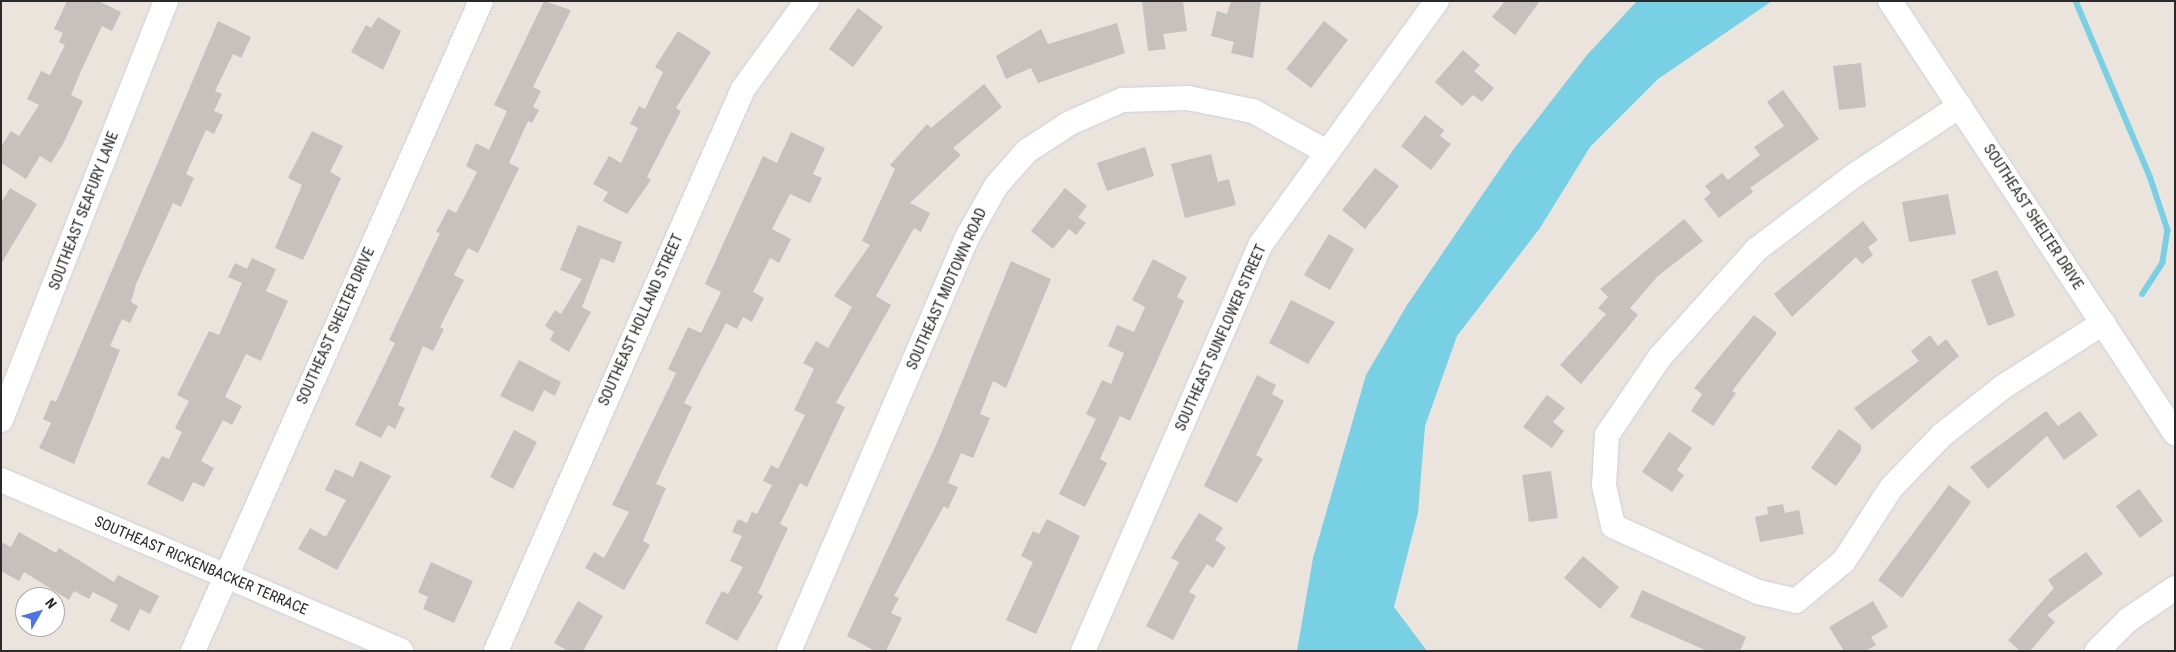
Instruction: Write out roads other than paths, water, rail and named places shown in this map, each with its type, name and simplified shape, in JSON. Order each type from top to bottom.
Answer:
[{"type":"street","name":"SOUTHEAST SEAFURY LANE","points":[[1,420],[166,1]]},
{"type":"street","name":"SOUTHEAST SHELTER DRIVE","points":[[193,651],[480,1]]},
{"type":"street","name":"SOUTHEAST HOLLAND STREET","points":[[496,651],[743,89],[807,1]]},
{"type":"street","name":"SOUTHEAST SUNFLOWER STREET","points":[[1083,651],[1261,244],[1437,1]]},
{"type":"street","name":"SOUTHEAST SHELTER DRIVE","points":[[1890,1],[2175,433]]},
{"type":"street","name":"SOUTHEAST MIDTOWN ROAD","points":[[789,651],[969,234],[996,186],[1027,151],[1070,123],[1122,100],[1188,98],[1253,111],[1327,152]]},
{"type":"street","points":[[1960,106],[1852,177],[1757,248],[1660,357],[1606,435],[1604,485],[1613,526],[1758,592],[1796,600],[1844,561],[1891,488],[1942,435],[2003,387],[2103,323]]},
{"type":"street","name":"SOUTHEAST RICKENBACKER TERRACE","points":[[1,480],[400,651]]},
{"type":"street","points":[[2097,651],[2128,620],[2175,588]]},
{"type":"water","points":[[1637,1],[1772,1],[1658,79],[1590,147],[1540,228],[1457,336],[1425,426],[1418,513],[1394,607],[1427,651],[1297,651],[1313,558],[1366,375],[1407,305],[1513,150],[1587,55]]},
{"type":"waterway","points":[[2076,1],[2150,176],[2168,230],[2163,263],[2143,294]]}]
